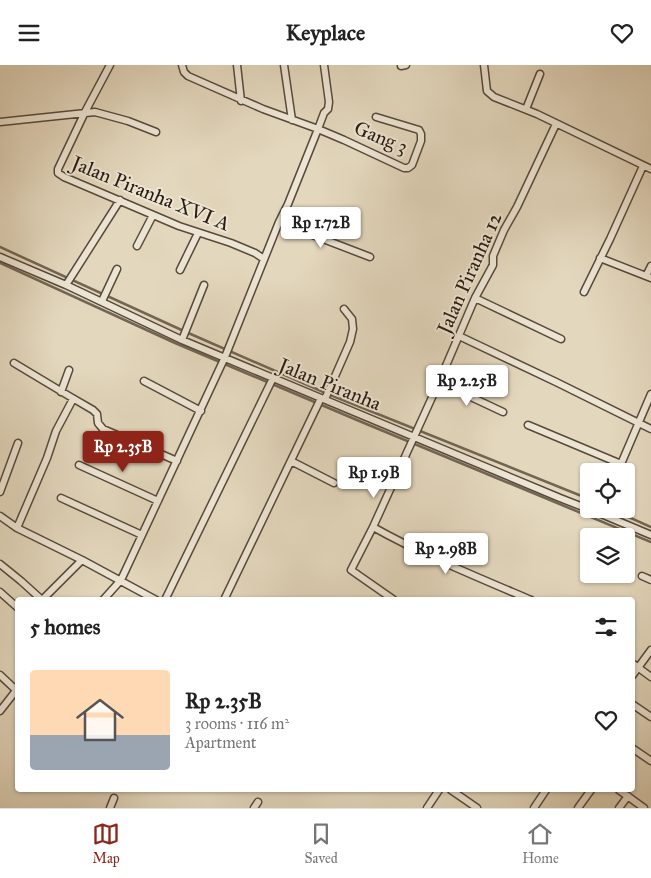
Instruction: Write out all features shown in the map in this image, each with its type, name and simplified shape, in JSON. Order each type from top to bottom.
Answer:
[{"type":"street","points":[[85,112],[110,65]]},
{"type":"street","points":[[182,65],[184,72],[188,76],[241,101],[318,129]]},
{"type":"street","points":[[237,65],[241,101]]},
{"type":"street","points":[[284,65],[292,120]]},
{"type":"street","points":[[106,597],[121,580],[201,411],[225,357],[324,113],[328,109],[329,102],[324,65]]},
{"type":"street","points":[[484,65],[487,91],[494,97],[526,109],[651,169]]},
{"type":"street","points":[[526,109],[540,74]]},
{"type":"street","name":"Jalan Piranha XVI A","points":[[85,112],[58,169],[58,173],[153,215],[198,233],[231,243],[264,259]]},
{"type":"street","points":[[0,122],[95,112],[128,121],[156,132]]},
{"type":"street","name":"Gang 3","points":[[318,129],[404,168],[412,165],[421,141],[419,130],[376,117]]},
{"type":"street","name":"Jalan Piranha 12","points":[[390,597],[351,571],[373,527],[476,298],[493,265],[493,256],[504,230],[517,207],[556,124]]},
{"type":"street","points":[[584,292],[643,166]]},
{"type":"street","points":[[66,285],[120,200]]},
{"type":"street","points":[[138,246],[153,215]]},
{"type":"street","points":[[279,222],[370,257]]},
{"type":"street","points":[[180,270],[198,233]]},
{"type":"street","name":"Jalan Piranha","points":[[0,257],[273,378],[560,498],[580,504]]},
{"type":"street","points":[[600,258],[649,277],[651,266]]},
{"type":"street","points":[[102,301],[117,269]]},
{"type":"street","points":[[182,339],[204,285]]},
{"type":"street","points":[[476,298],[561,339]]},
{"type":"street","points":[[225,597],[350,342],[353,329],[352,319],[344,309]]},
{"type":"street","points":[[459,336],[651,429]]},
{"type":"street","points":[[14,363],[96,412],[98,423],[103,429],[177,461]]},
{"type":"street","points":[[61,392],[69,370]]},
{"type":"street","points":[[165,597],[273,378]]},
{"type":"street","points":[[144,381],[201,411]]},
{"type":"street","points":[[439,382],[503,412]]},
{"type":"street","points":[[621,463],[651,394]]},
{"type":"street","points":[[17,528],[47,458],[56,431],[73,399]]},
{"type":"street","points":[[528,425],[619,463]]},
{"type":"street","points":[[0,492],[18,443]]},
{"type":"street","points":[[291,461],[334,483]]},
{"type":"street","points":[[79,465],[158,501]]},
{"type":"street","points":[[61,498],[142,535]]},
{"type":"street","points":[[0,516],[17,528],[151,597]]},
{"type":"street","name":"Jalan Piranha","points":[[615,518],[651,535]]},
{"type":"street","points":[[373,527],[398,541],[523,597]]},
{"type":"street","points":[[45,597],[82,560]]},
{"type":"street","points":[[0,564],[39,597]]},
{"type":"street","points":[[642,576],[651,580]]},
{"type":"street","points":[[0,592],[15,604]]},
{"type":"street","points":[[635,672],[651,650]]},
{"type":"street","points":[[635,665],[651,677]]},
{"type":"street","points":[[0,675],[15,687]]},
{"type":"street","points":[[0,711],[15,699]]},
{"type":"street","points":[[635,706],[651,717]]},
{"type":"street","points":[[635,750],[651,761]]},
{"type":"street","points":[[427,808],[438,792]]},
{"type":"street","points":[[454,792],[477,808]]},
{"type":"street","points":[[536,807],[545,792]]},
{"type":"street","points":[[578,808],[589,792]]},
{"type":"street","points":[[622,792],[644,808]]},
{"type":"street","points":[[619,808],[628,796]]},
{"type":"street","points":[[110,808],[114,798]]},
{"type":"waterway","points":[[0,247],[328,394],[580,495]]},
{"type":"waterway","points":[[0,263],[175,343],[651,542]]},
{"type":"waterway","points":[[631,518],[651,527]]}]
